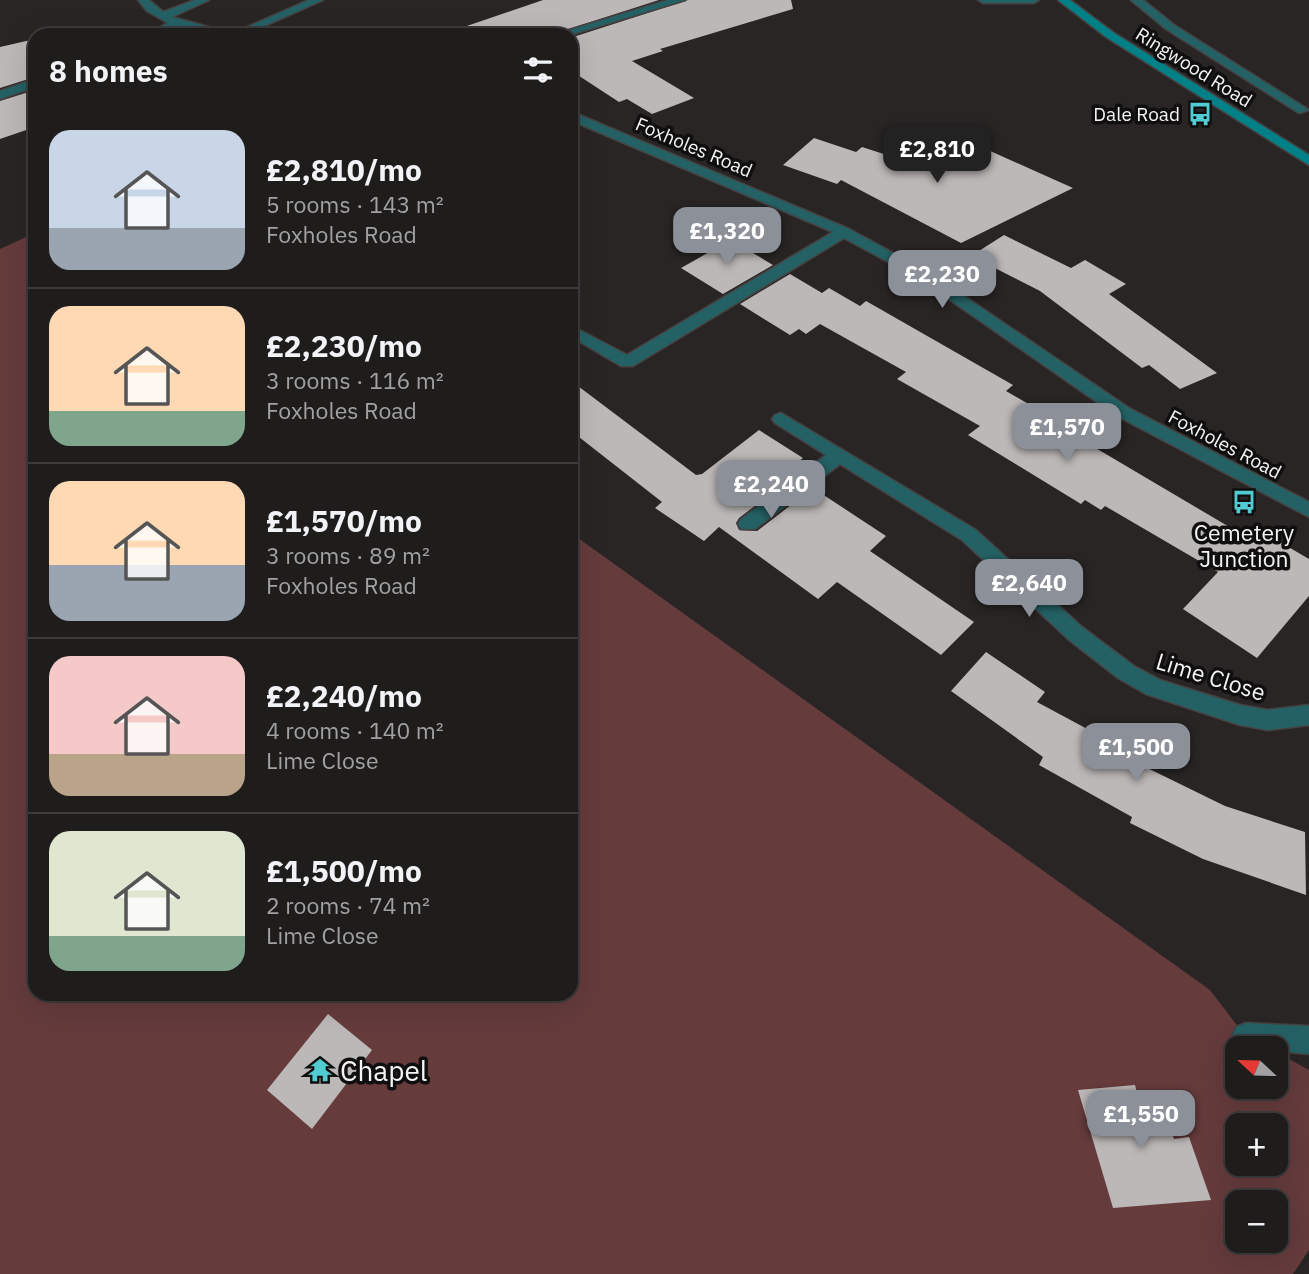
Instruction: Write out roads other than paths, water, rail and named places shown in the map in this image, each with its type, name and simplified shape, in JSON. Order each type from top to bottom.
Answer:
[{"type":"main road","name":"Ringwood Road","points":[[1063,0],[1110,35],[1309,161]]},
{"type":"street","points":[[143,0],[164,16],[204,28]]},
{"type":"street","points":[[164,16],[204,0]]},
{"type":"street","points":[[250,28],[318,0]]},
{"type":"street","points":[[578,30],[680,0]]},
{"type":"street","points":[[983,0],[1034,0]]},
{"type":"street","name":"Ringwood Road","points":[[1136,0],[1170,27],[1303,110]]},
{"type":"street","points":[[166,28],[179,22]]},
{"type":"street","points":[[0,96],[28,86]]},
{"type":"street","name":"Foxholes Road","points":[[578,122],[584,128],[844,232],[925,276],[1123,412],[1309,510]]},
{"type":"street","points":[[578,333],[627,362],[844,232]]},
{"type":"street","name":"Lime Close","points":[[780,419],[969,535],[1074,634],[1126,672],[1154,687],[1240,715],[1268,720],[1309,715]]},
{"type":"street","points":[[748,523],[839,454]]},
{"type":"street","points":[[1288,1039],[1309,1040]]},
{"type":"place","name":"Dale Road","points":[[1200,114]]},
{"type":"place","name":"Cemetery Junction","points":[[1244,502]]},
{"type":"place","name":"Chapel","points":[[320,1070]]}]
